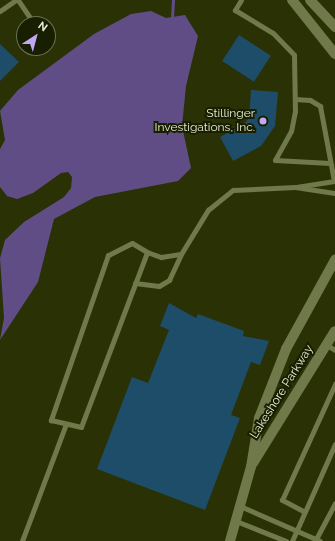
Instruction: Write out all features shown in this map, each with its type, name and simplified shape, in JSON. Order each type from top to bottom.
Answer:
[{"type":"street","points":[[292,0],[335,54]]},
{"type":"street","points":[[310,0],[335,27]]},
{"type":"street","name":"Lakeshore Parkway","points":[[230,541],[251,467],[260,418],[286,349],[335,260]]},
{"type":"street","name":"Lakeshore Parkway","points":[[251,467],[331,347],[335,331]]},
{"type":"lane","points":[[0,11],[17,0],[28,16]]},
{"type":"lane","points":[[241,0],[236,10],[273,33],[294,55],[295,99],[291,131],[275,160],[330,163]]},
{"type":"lane","points":[[136,283],[159,286],[169,280],[181,254],[208,210],[233,190],[295,187],[334,181],[320,106],[310,100],[295,99]]},
{"type":"lane","points":[[295,187],[335,193]]},
{"type":"lane","points":[[147,252],[81,427],[51,420],[108,255],[132,243],[147,252],[161,257],[181,254]]},
{"type":"lane","points":[[303,511],[282,500],[335,384]]},
{"type":"lane","points":[[22,541],[66,424]]},
{"type":"lane","points":[[292,541],[297,531],[303,511],[335,444]]},
{"type":"lane","points":[[240,506],[317,540],[335,503]]},
{"type":"lane","points":[[236,521],[286,541]]},
{"type":"shaded area","points":[[0,0],[335,0],[335,541],[0,541]]},
{"type":"shaded area","points":[[151,11],[166,18],[185,15],[198,36],[186,86],[182,126],[191,168],[178,181],[95,197],[54,219],[38,282],[0,340],[4,318],[0,258],[5,240],[24,222],[64,197],[71,188],[72,177],[68,172],[61,173],[33,193],[17,199],[7,196],[0,187],[0,149],[5,140],[0,111],[18,90],[94,34],[131,14]]},
{"type":"building","points":[[239,35],[271,56],[254,82],[222,61]]},
{"type":"building","points":[[0,44],[19,62],[0,81]]},
{"type":"building","points":[[251,90],[278,92],[275,126],[261,146],[233,161],[220,137],[244,124],[249,118]]},
{"type":"building","points":[[169,303],[196,318],[198,314],[244,331],[243,336],[269,341],[260,365],[251,362],[231,415],[240,418],[205,510],[97,469],[132,377],[148,383],[169,330],[160,326]]},
{"type":"waterway","points":[[172,19],[173,0]]},
{"type":"place","name":"Stillinger Investigations, Inc.","points":[[263,121]]}]
